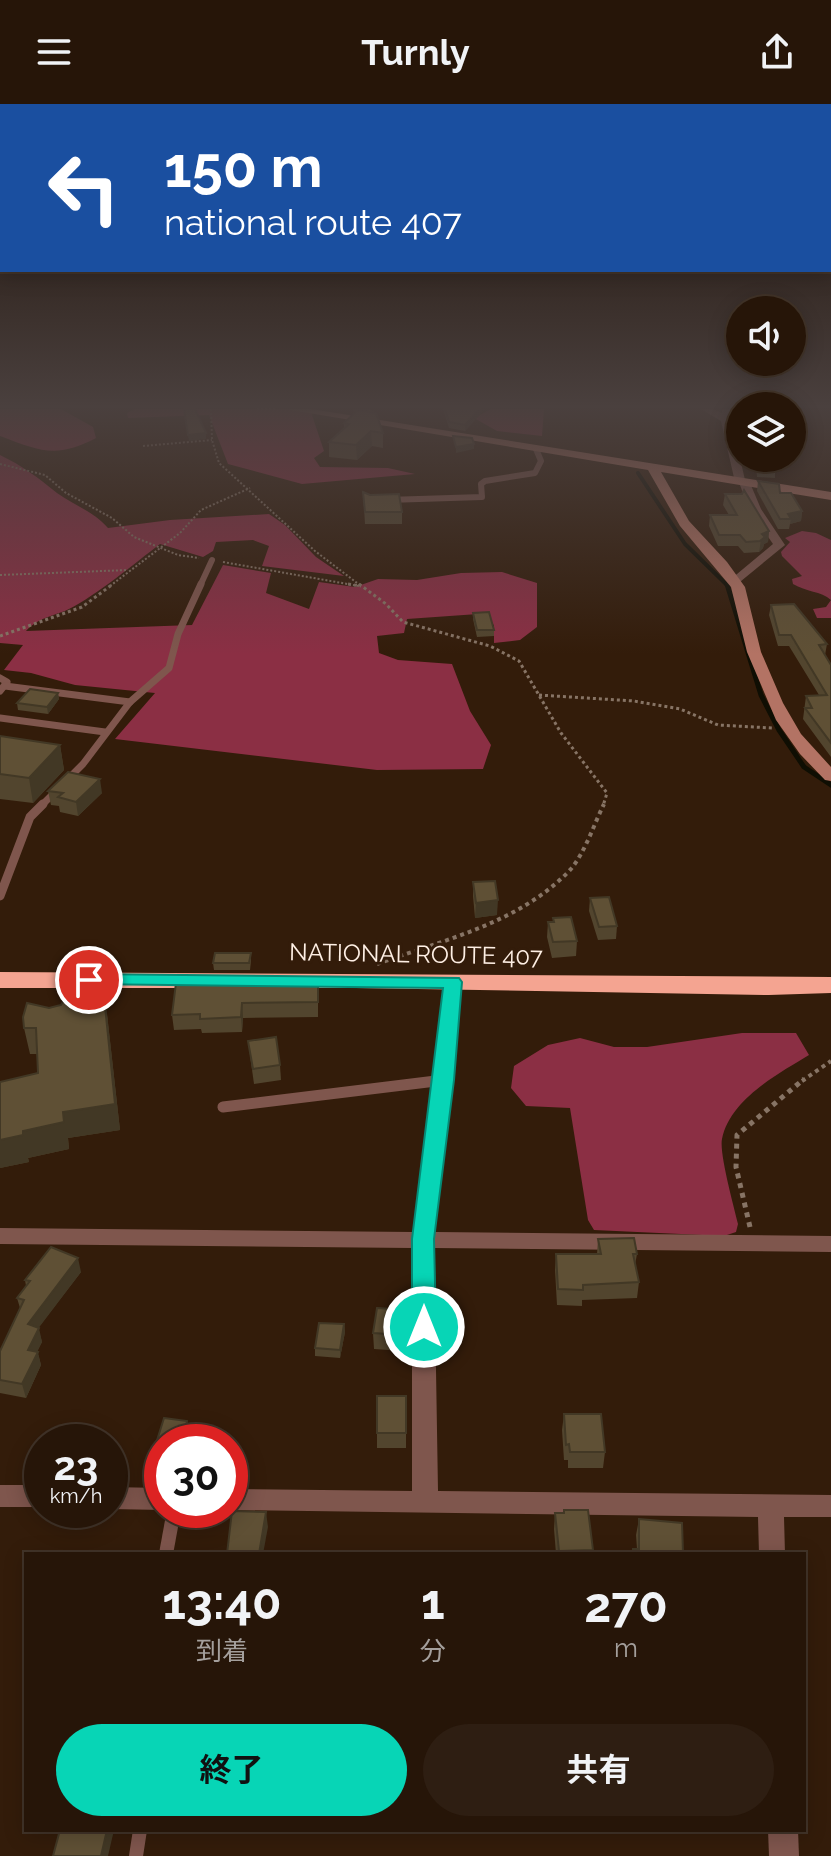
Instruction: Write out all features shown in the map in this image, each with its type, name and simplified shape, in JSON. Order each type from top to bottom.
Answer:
[{"type":"highway","name":"NATIONAL ROUTE 407","points":[[0,980],[831,985]]},
{"type":"street","points":[[664,491],[687,528],[735,582],[742,594],[755,654],[790,728],[812,759],[831,776]]},
{"type":"street","points":[[735,582],[779,545],[747,491]]},
{"type":"street","points":[[798,491],[831,496]]},
{"type":"street","points":[[425,1502],[423,1239],[444,1080],[453,982]]},
{"type":"street","points":[[0,1236],[831,1244]]},
{"type":"street","points":[[0,1496],[24,1496]]},
{"type":"street","points":[[248,1500],[831,1506]]},
{"type":"street","points":[[771,1505],[772,1552]]},
{"type":"street","points":[[783,1832],[784,1856]]},
{"type":"lane","points":[[370,501],[482,497],[482,491]]},
{"type":"lane","points":[[0,896],[30,817],[83,764],[130,702],[169,668],[178,634],[212,560]]},
{"type":"lane","points":[[0,678],[7,682],[3,688],[130,702]]},
{"type":"lane","points":[[0,718],[105,732]]},
{"type":"lane","points":[[223,1107],[444,1080]]},
{"type":"lane","points":[[166,1552],[171,1528]]},
{"type":"lane","points":[[136,1856],[140,1832]]},
{"type":"path","points":[[63,491],[112,518],[134,537],[160,549],[363,586]]},
{"type":"path","points":[[0,636],[82,607],[160,549],[201,510],[244,491]]},
{"type":"path","points":[[253,491],[315,551],[363,586],[403,622],[509,653],[523,666],[561,733],[607,793],[572,868],[502,919],[382,961],[356,980]]},
{"type":"path","points":[[0,575],[130,570]]},
{"type":"path","points":[[539,695],[622,700],[680,709],[718,725],[790,728]]},
{"type":"path","points":[[753,1242],[734,1156],[737,1135],[815,1070],[831,1061]]},
{"type":"shaded area","points":[[0,491],[54,491],[108,528],[170,520],[269,514],[285,525],[316,557],[344,576],[262,566],[269,546],[253,540],[216,542],[213,551],[203,557],[160,544],[92,596],[41,620],[26,631],[192,625],[223,565],[271,573],[266,593],[309,609],[319,582],[355,587],[378,579],[417,580],[461,573],[502,572],[537,583],[537,627],[520,640],[494,643],[494,625],[478,614],[407,619],[404,633],[377,636],[379,653],[398,660],[452,664],[470,711],[491,745],[483,769],[377,770],[115,739],[155,693],[75,685],[31,673],[4,670],[23,645],[0,643]]},
{"type":"shaded area","points":[[802,531],[831,540],[831,600],[793,584],[792,579],[802,576],[781,552],[790,542],[785,538]]},
{"type":"shaded area","points":[[831,600],[831,618],[817,618],[813,609],[826,607]]},
{"type":"shaded area","points":[[742,1033],[796,1033],[809,1055],[757,1089],[727,1125],[722,1146],[738,1224],[736,1232],[724,1236],[594,1230],[588,1220],[570,1108],[526,1106],[511,1088],[514,1066],[548,1045],[580,1038],[614,1047],[647,1047]]},
{"type":"building","points":[[744,491],[769,531],[762,534],[765,537],[760,541],[746,542],[740,535],[719,535],[710,515],[737,515],[725,494],[742,494]]},
{"type":"building","points":[[764,491],[791,493],[802,511],[788,514],[791,519],[780,519]]},
{"type":"building","points":[[363,492],[370,495],[399,494],[402,512],[365,512]]},
{"type":"building","points":[[794,604],[827,644],[819,645],[831,665],[831,743],[805,708],[812,708],[806,696],[827,695],[791,635],[779,635],[771,605]]},
{"type":"building","points":[[489,612],[494,630],[477,630],[473,613]]},
{"type":"building","points":[[30,689],[58,693],[47,707],[17,703]]},
{"type":"building","points":[[0,736],[60,745],[29,778],[0,774]]},
{"type":"building","points":[[68,772],[100,779],[76,802],[58,797],[63,793],[48,791]]},
{"type":"building","points":[[495,881],[498,900],[476,903],[473,882]]},
{"type":"building","points":[[609,897],[617,926],[599,927],[590,898]]},
{"type":"building","points":[[571,917],[577,941],[553,942],[548,922],[554,922],[553,918]]},
{"type":"building","points":[[215,953],[251,953],[249,963],[213,963]]},
{"type":"building","points":[[209,976],[245,976],[244,983],[318,982],[318,1002],[242,1003],[241,1017],[200,1019],[200,1014],[172,1015],[176,983],[208,982]]},
{"type":"building","points":[[72,985],[81,989],[90,985],[103,988],[101,1006],[105,1006],[115,1104],[63,1112],[64,1122],[23,1131],[23,1135],[0,1140],[0,1082],[38,1073],[36,1028],[24,1028],[27,1003],[49,1008],[61,1005]]},
{"type":"building","points":[[276,1037],[280,1065],[253,1069],[248,1041]]},
{"type":"building","points":[[634,1238],[637,1254],[633,1254],[639,1282],[583,1285],[583,1290],[558,1289],[556,1254],[601,1254],[598,1239]]},
{"type":"building","points":[[51,1247],[78,1258],[28,1324],[39,1328],[28,1350],[38,1352],[22,1384],[0,1380],[0,1351],[24,1300],[17,1298],[30,1281],[25,1280]]},
{"type":"building","points":[[377,1308],[406,1310],[403,1335],[373,1333]]},
{"type":"building","points":[[319,1323],[344,1324],[340,1350],[315,1348]]},
{"type":"building","points":[[377,1396],[406,1396],[406,1433],[377,1433]]},
{"type":"building","points":[[564,1414],[601,1414],[605,1452],[570,1452],[569,1444],[566,1445]]},
{"type":"building","points":[[164,1418],[187,1421],[186,1424],[162,1424]]},
{"type":"building","points":[[564,1510],[588,1510],[593,1550],[559,1551],[555,1513],[564,1513]]},
{"type":"building","points":[[248,1511],[266,1512],[259,1552],[227,1552],[230,1528],[248,1528]]},
{"type":"building","points":[[639,1519],[682,1523],[683,1552],[633,1552],[633,1549],[639,1549]]},
{"type":"building","points":[[59,1832],[107,1832],[101,1856],[53,1856]]},
{"type":"waterway","points":[[650,491],[685,544],[727,585]]},
{"type":"waterway","points":[[727,585],[761,695],[779,730],[804,767],[831,785]]},
{"type":"route","points":[[89,980],[453,982],[444,1080],[423,1239],[424,1327]]}]
